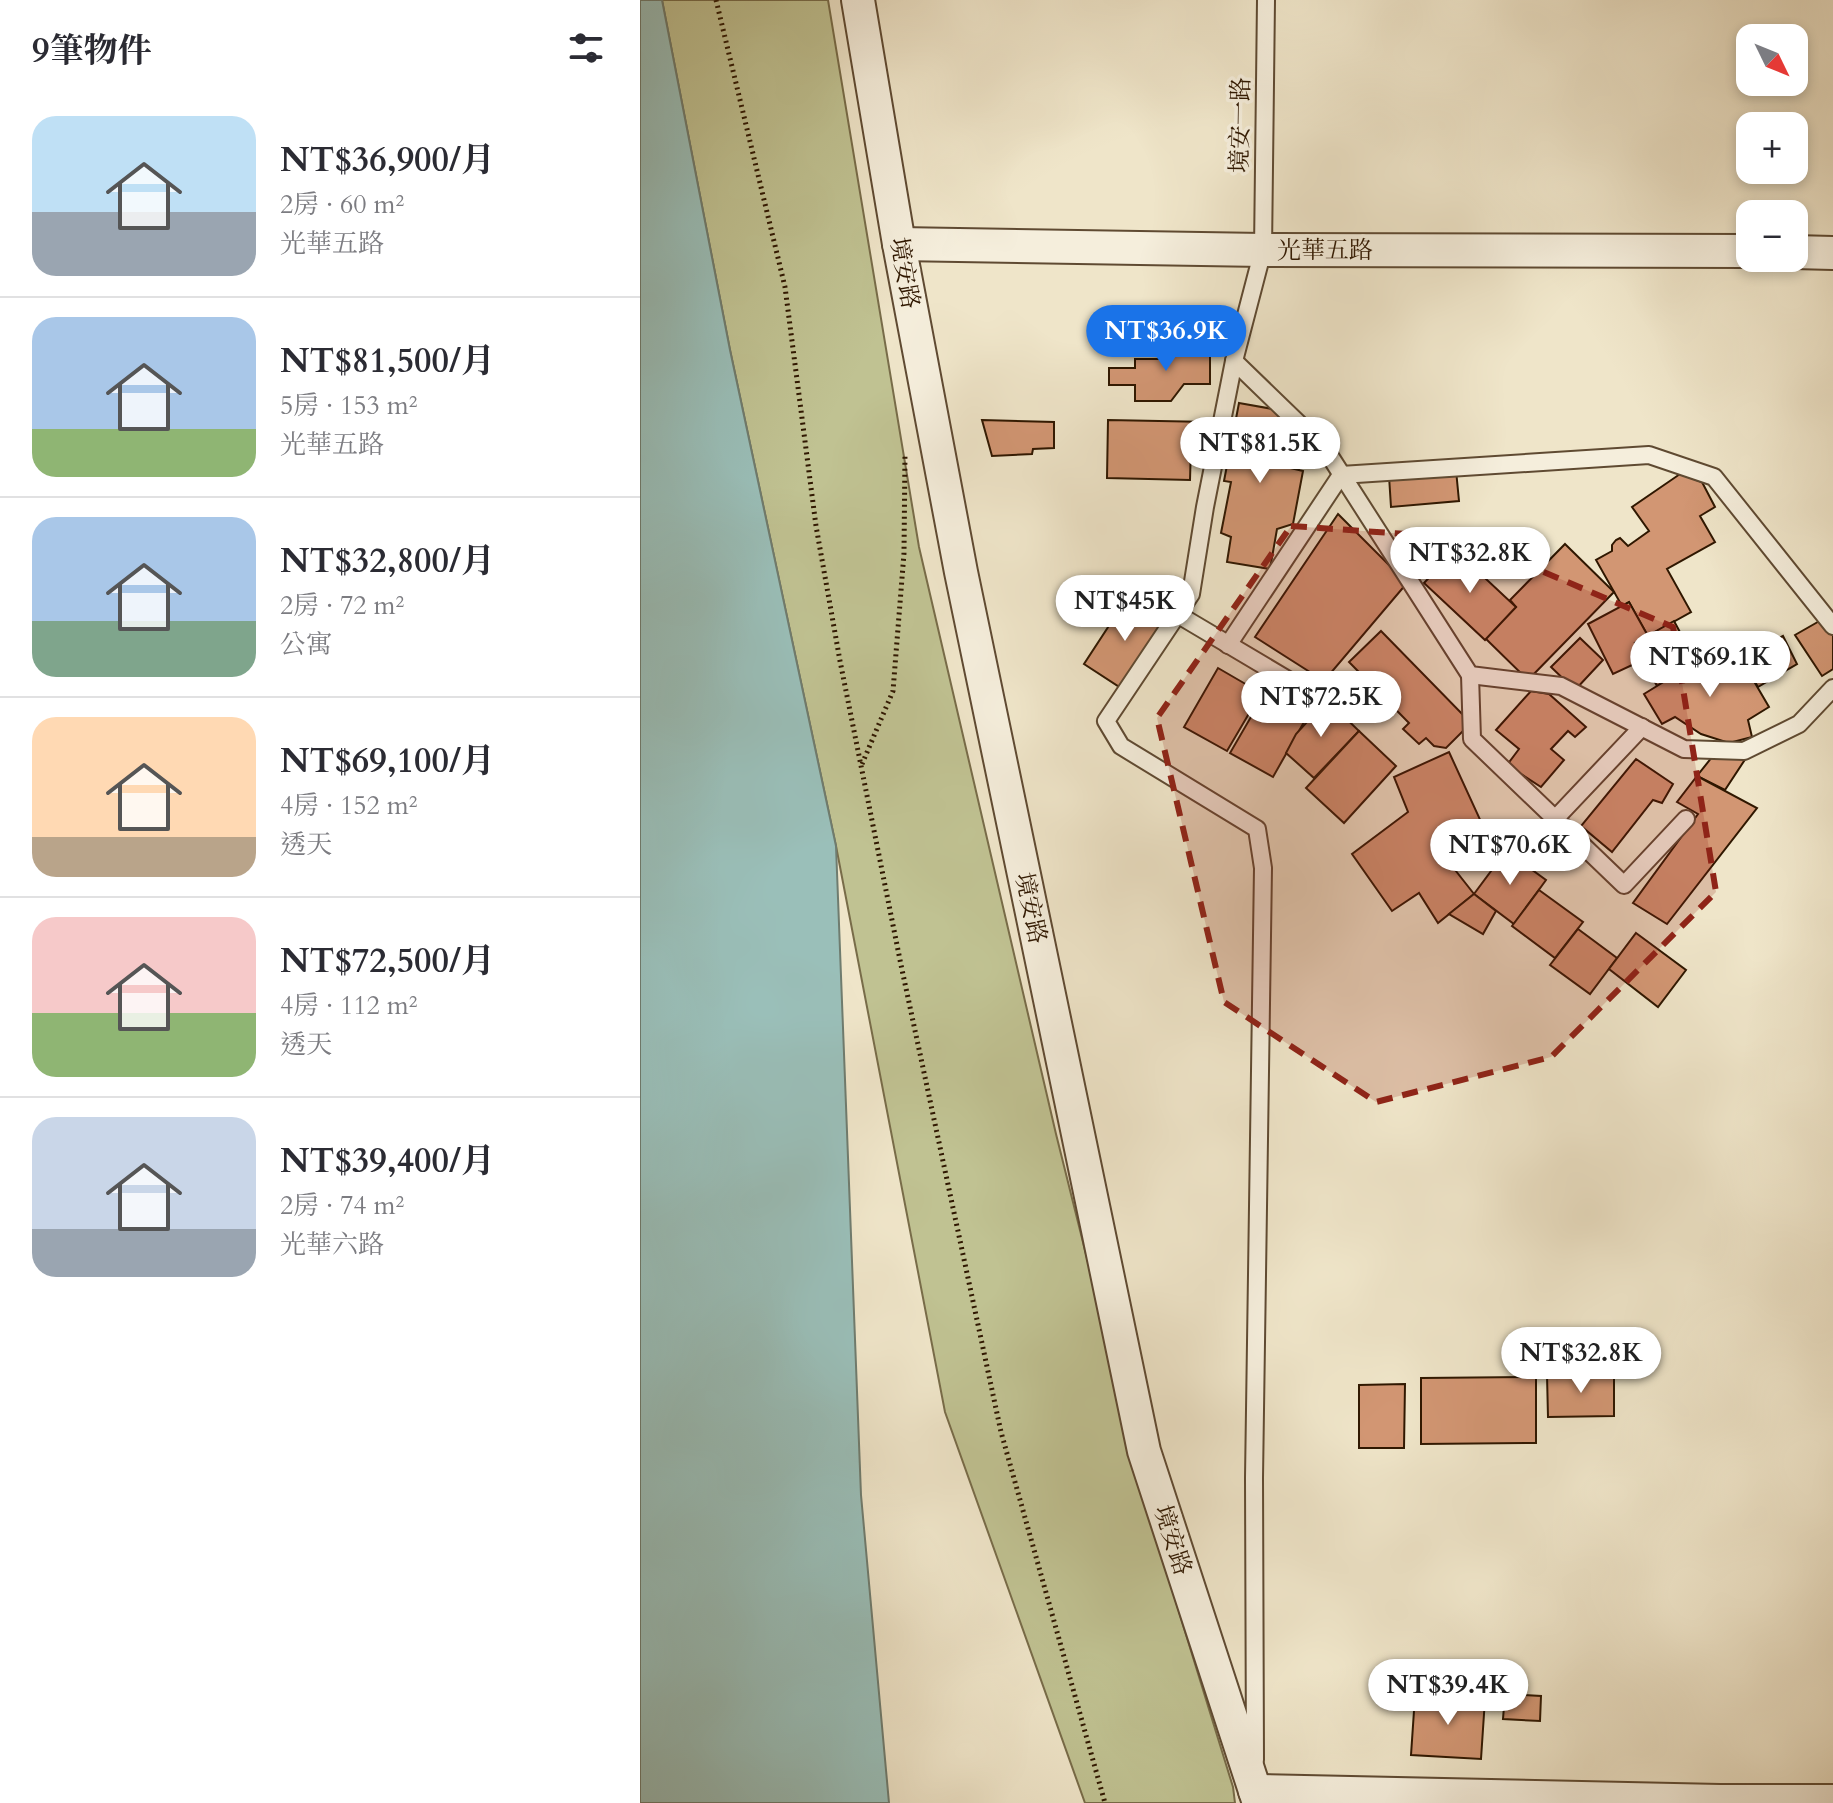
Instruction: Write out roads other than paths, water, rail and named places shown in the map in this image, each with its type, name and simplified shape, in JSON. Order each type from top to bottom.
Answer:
[{"type":"street","name":"境安路","points":[[858,0],[899,244],[961,572],[1144,1451],[1257,1797]]},
{"type":"street","name":"光華五路","points":[[899,244],[1263,250],[1736,251]]},
{"type":"street","points":[[1808,252],[1833,253]]},
{"type":"street","points":[[1257,1797],[1833,1801]]},
{"type":"lane","name":"境安一路","points":[[1257,1797],[1254,1478],[1263,868],[1257,829],[1121,746],[1106,721],[1191,594],[1234,361],[1263,250],[1266,0]]},
{"type":"lane","points":[[1234,361],[1326,450],[1470,675],[1472,739],[1624,885],[1686,819]]},
{"type":"lane","points":[[1341,475],[1649,455],[1714,477],[1833,626]]},
{"type":"lane","points":[[1228,645],[1341,475]]},
{"type":"lane","points":[[1177,614],[1310,693]]},
{"type":"lane","points":[[1470,675],[1561,686],[1684,749],[1744,751],[1799,724],[1833,688]]},
{"type":"lane","points":[[1555,819],[1642,727]]},
{"type":"water","points":[[640,0],[662,0],[730,350],[836,846],[861,1495],[889,1803],[640,1803]]}]
